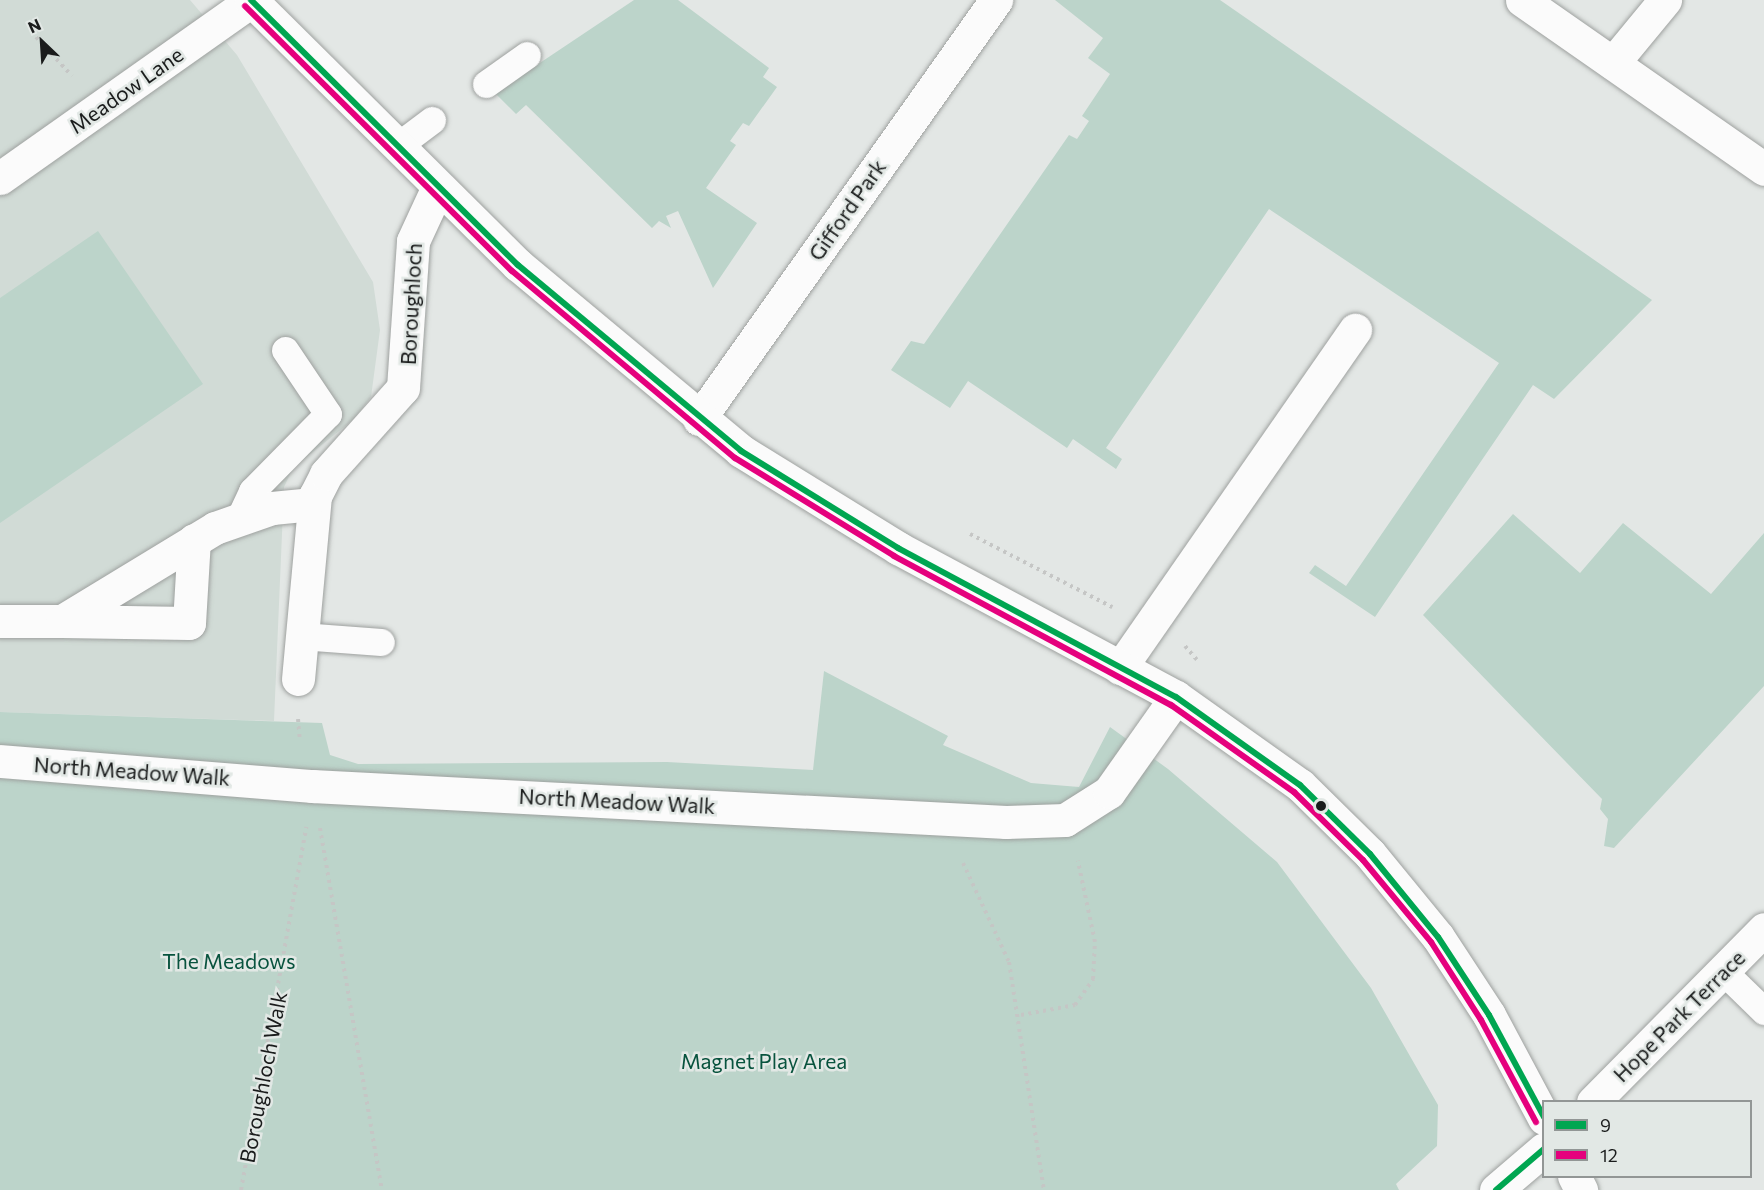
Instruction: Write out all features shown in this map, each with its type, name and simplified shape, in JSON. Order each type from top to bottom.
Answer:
[{"type":"street","points":[[251,0],[437,189],[699,419],[889,542],[1176,697],[1300,784],[1377,862],[1438,937],[1489,1015],[1542,1115]]},
{"type":"street","name":"Meadow Lane","points":[[0,178],[251,0]]},
{"type":"street","name":"Gifford Park","points":[[699,419],[996,0]]},
{"type":"street","points":[[1522,0],[1764,169]]},
{"type":"street","points":[[1613,63],[1665,0]]},
{"type":"street","name":"Boroughloch","points":[[298,679],[313,504],[326,474],[403,388],[413,241],[437,189]]},
{"type":"street","points":[[1120,668],[1355,330]]},
{"type":"street","points":[[62,621],[194,540],[240,517],[313,504]]},
{"type":"street","points":[[0,621],[189,623],[194,540]]},
{"type":"street","points":[[1065,820],[1109,792],[1176,697]]},
{"type":"street","name":"North Meadow Walk","points":[[0,761],[312,786],[936,819],[1065,820]]},
{"type":"street","name":"Hope Park Terrace","points":[[1594,1100],[1724,972],[1764,929]]},
{"type":"street","points":[[1496,1190],[1542,1151]]},
{"type":"lane","points":[[486,84],[527,55]]},
{"type":"lane","points":[[396,147],[432,120]]},
{"type":"lane","points":[[240,517],[252,491],[328,414],[285,350]]},
{"type":"lane","points":[[301,636],[381,642]]},
{"type":"lane","points":[[1724,972],[1764,1011]]},
{"type":"path","points":[[36,37],[98,110]]},
{"type":"path","points":[[963,531],[1194,651],[1197,663],[1176,697]]},
{"type":"path","points":[[298,679],[298,722],[312,786],[382,1190]]},
{"type":"path","name":"Boroughloch Walk","points":[[241,1190],[312,786]]},
{"type":"path","points":[[936,819],[988,908],[1009,962],[1021,1015],[1044,1190]]},
{"type":"path","points":[[1021,1015],[1075,1005],[1093,979],[1095,942],[1065,820]]},
{"type":"shaded area","points":[[0,0],[190,0],[237,55],[373,282],[380,330],[371,397],[354,419],[293,468],[284,487],[274,721],[0,712]]},
{"type":"green space","points":[[634,0],[678,0],[769,68],[763,77],[777,87],[749,126],[743,123],[730,141],[736,145],[706,188],[757,223],[713,288],[678,211],[666,216],[671,228],[659,221],[652,228],[526,105],[516,114],[495,93]]},
{"type":"green space","points":[[1055,0],[1220,0],[1652,300],[1554,399],[1533,385],[1375,617],[1309,573],[1315,565],[1346,586],[1499,363],[1269,209],[1106,448],[1122,459],[1116,469],[1073,439],[1067,448],[968,381],[950,408],[891,370],[911,341],[924,344],[1069,135],[1077,139],[1089,121],[1082,116],[1110,74],[1088,58],[1103,38]]},
{"type":"green space","points":[[98,231],[203,384],[0,523],[0,298]]},
{"type":"green space","points":[[1513,514],[1580,573],[1623,523],[1711,594],[1764,533],[1764,686],[1614,848],[1604,846],[1608,819],[1600,809],[1602,799],[1423,615]]},
{"type":"green space","name":"The Meadows","points":[[824,671],[948,736],[943,745],[1031,783],[1079,787],[1110,727],[1168,769],[1277,862],[1371,988],[1438,1105],[1437,1146],[1396,1184],[1399,1190],[0,1190],[0,712],[322,723],[330,755],[358,764],[667,762],[813,770]]},
{"type":"transit line","name":"9","points":[[251,0],[518,265],[741,451],[898,548],[1176,697],[1300,785],[1370,854],[1438,937],[1489,1015],[1542,1113]]},
{"type":"transit line","name":"12","points":[[245,6],[512,271],[735,458],[894,556],[1171,705],[1294,792],[1363,860],[1431,942],[1481,1020],[1536,1122]]},
{"type":"transit line","name":"9","points":[[1496,1190],[1542,1151]]},
{"type":"park label","name":"Magnet Play Area","points":[[764,1061]]}]
